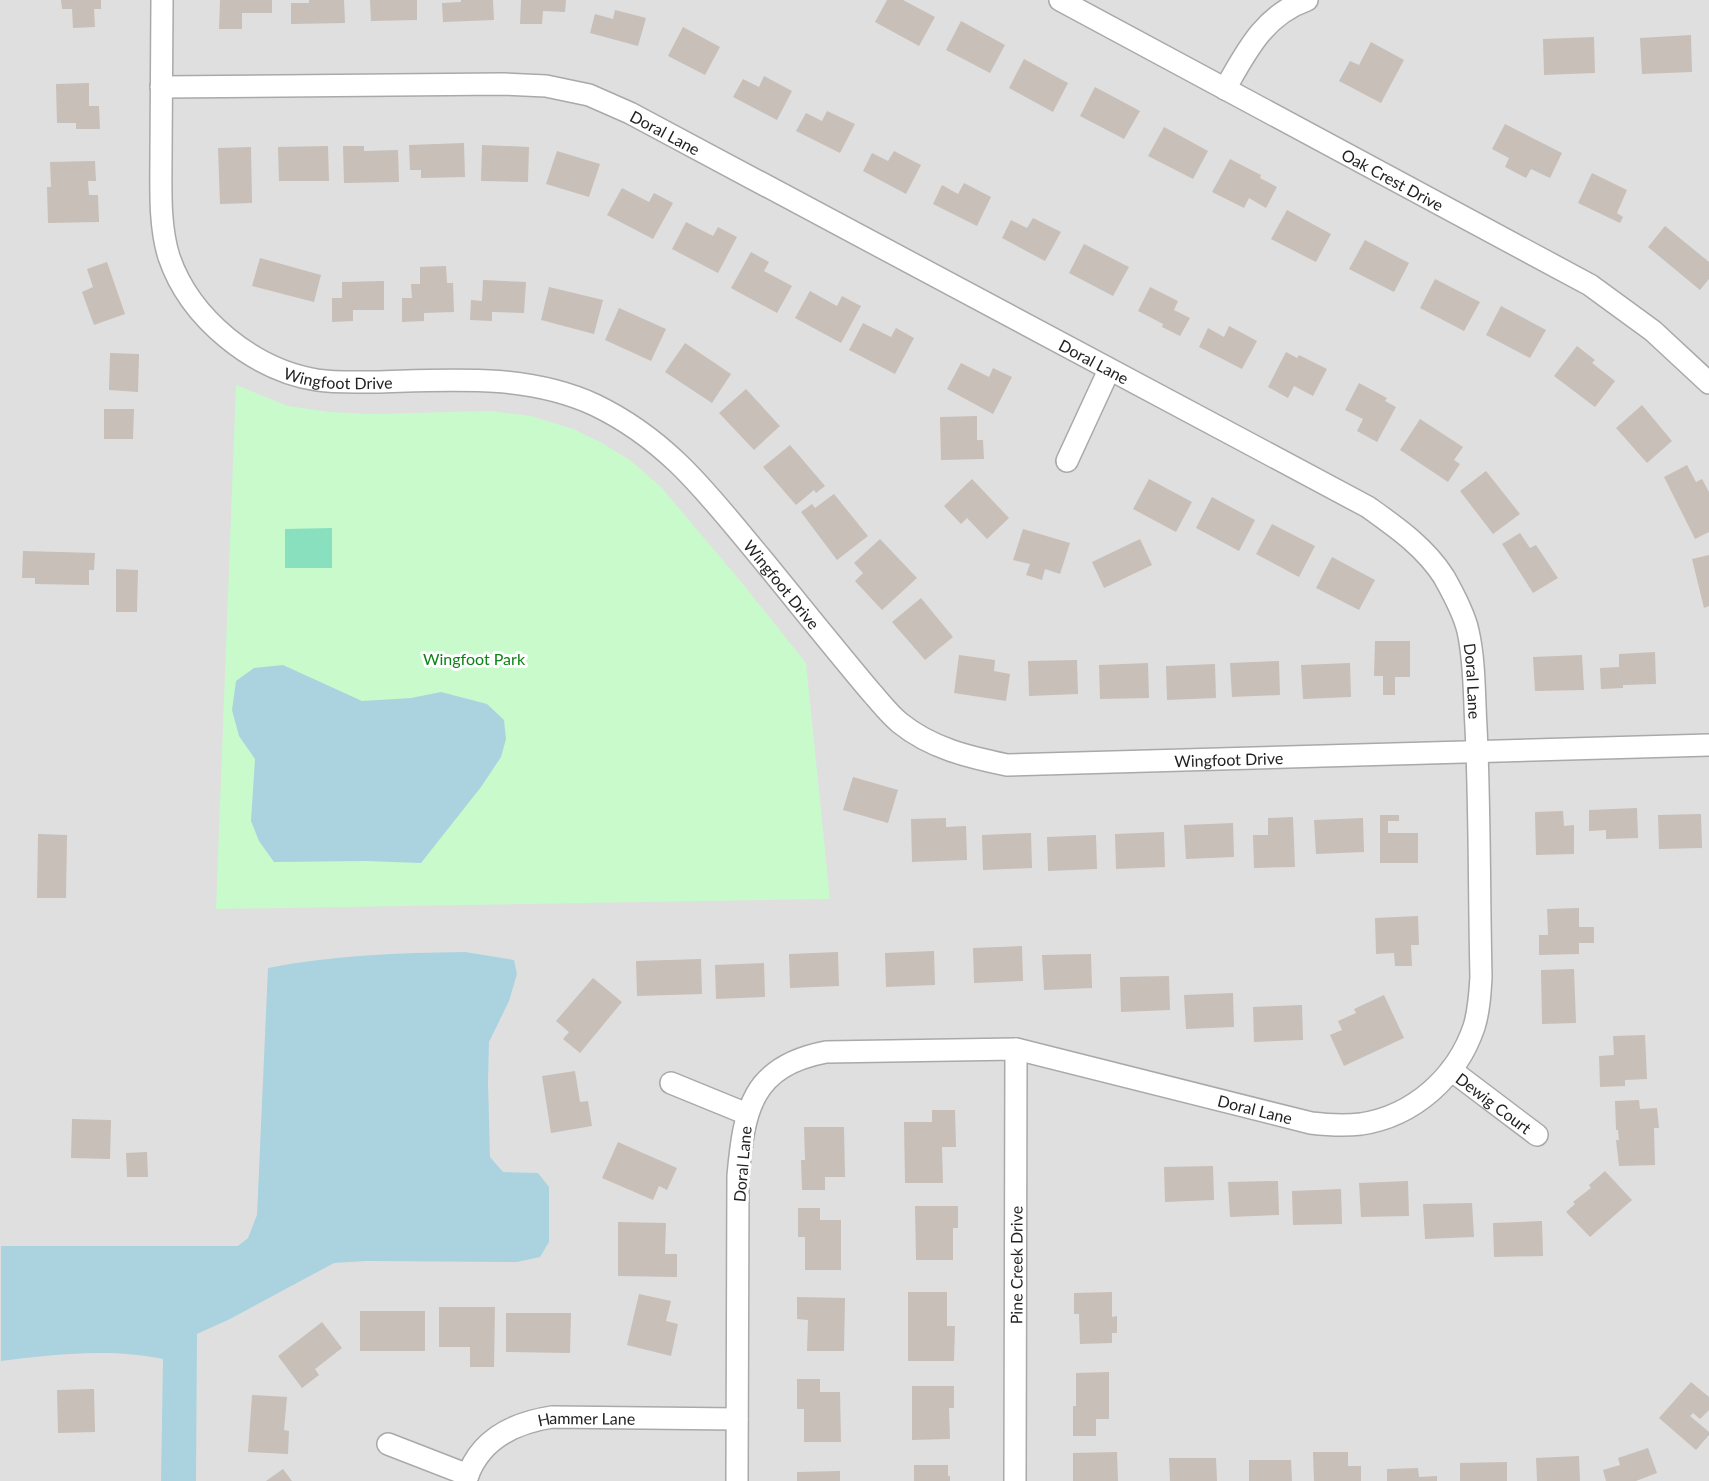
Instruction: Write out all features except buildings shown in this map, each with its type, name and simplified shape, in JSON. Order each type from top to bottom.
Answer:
[{"type":"street","name":"Wingfoot Drive","points":[[162,0],[161,192],[163,224],[169,257],[183,287],[203,314],[224,335],[268,363],[288,372],[316,380],[346,382],[502,381],[552,389],[594,405],[633,427],[670,453],[701,486],[898,722],[933,744],[969,757],[1007,765],[1709,745]]},
{"type":"street","name":"Oak Crest Drive","points":[[1060,0],[1590,285],[1653,331],[1709,383]]},
{"type":"street","points":[[1225,89],[1257,35],[1278,16],[1307,0]]},
{"type":"street","name":"Doral Lane","points":[[161,87],[503,84],[546,86],[589,94],[640,118],[1368,507],[1406,534],[1428,555],[1443,577],[1468,630],[1477,752],[1481,977],[1474,1026],[1464,1049],[1437,1087],[1402,1111],[1382,1119],[1340,1126],[1311,1123],[1016,1049],[826,1052],[807,1056],[783,1067],[763,1083],[754,1097],[747,1114],[741,1144],[738,1176],[737,1481]]},
{"type":"street","points":[[1066,461],[1109,370]]},
{"type":"street","name":"Pine Creek Drive","points":[[1015,1481],[1016,1049]]},
{"type":"street","name":"Dewig Court","points":[[1451,1070],[1536,1135]]},
{"type":"street","points":[[671,1083],[747,1114]]},
{"type":"street","name":"Hammer Lane","points":[[467,1478],[485,1448],[496,1437],[509,1428],[529,1420],[552,1417],[737,1419]]},
{"type":"street","points":[[388,1444],[467,1478]]},
{"type":"shaded area","points":[[0,0],[1709,0],[1709,1481],[0,1481]]},
{"type":"green space","name":"Wingfoot Park","points":[[236,385],[288,406],[329,412],[373,414],[490,411],[531,416],[573,429],[631,461],[661,487],[806,663],[830,899],[216,909]]},
{"type":"green space","points":[[332,528],[332,568],[285,568],[285,529]]},
{"type":"water","points":[[283,665],[362,701],[411,698],[441,692],[487,704],[504,720],[506,739],[501,757],[481,787],[421,863],[274,862],[259,841],[251,821],[255,759],[239,736],[232,710],[236,681],[254,668]]},
{"type":"water","points":[[465,952],[514,960],[517,974],[509,1001],[489,1042],[490,1157],[503,1172],[538,1173],[549,1187],[549,1242],[540,1257],[517,1262],[366,1261],[334,1263],[230,1319],[197,1334],[196,1481],[161,1481],[163,1359],[103,1353],[62,1354],[1,1361],[1,1246],[238,1246],[248,1238],[257,1215],[268,968],[341,957]]}]
